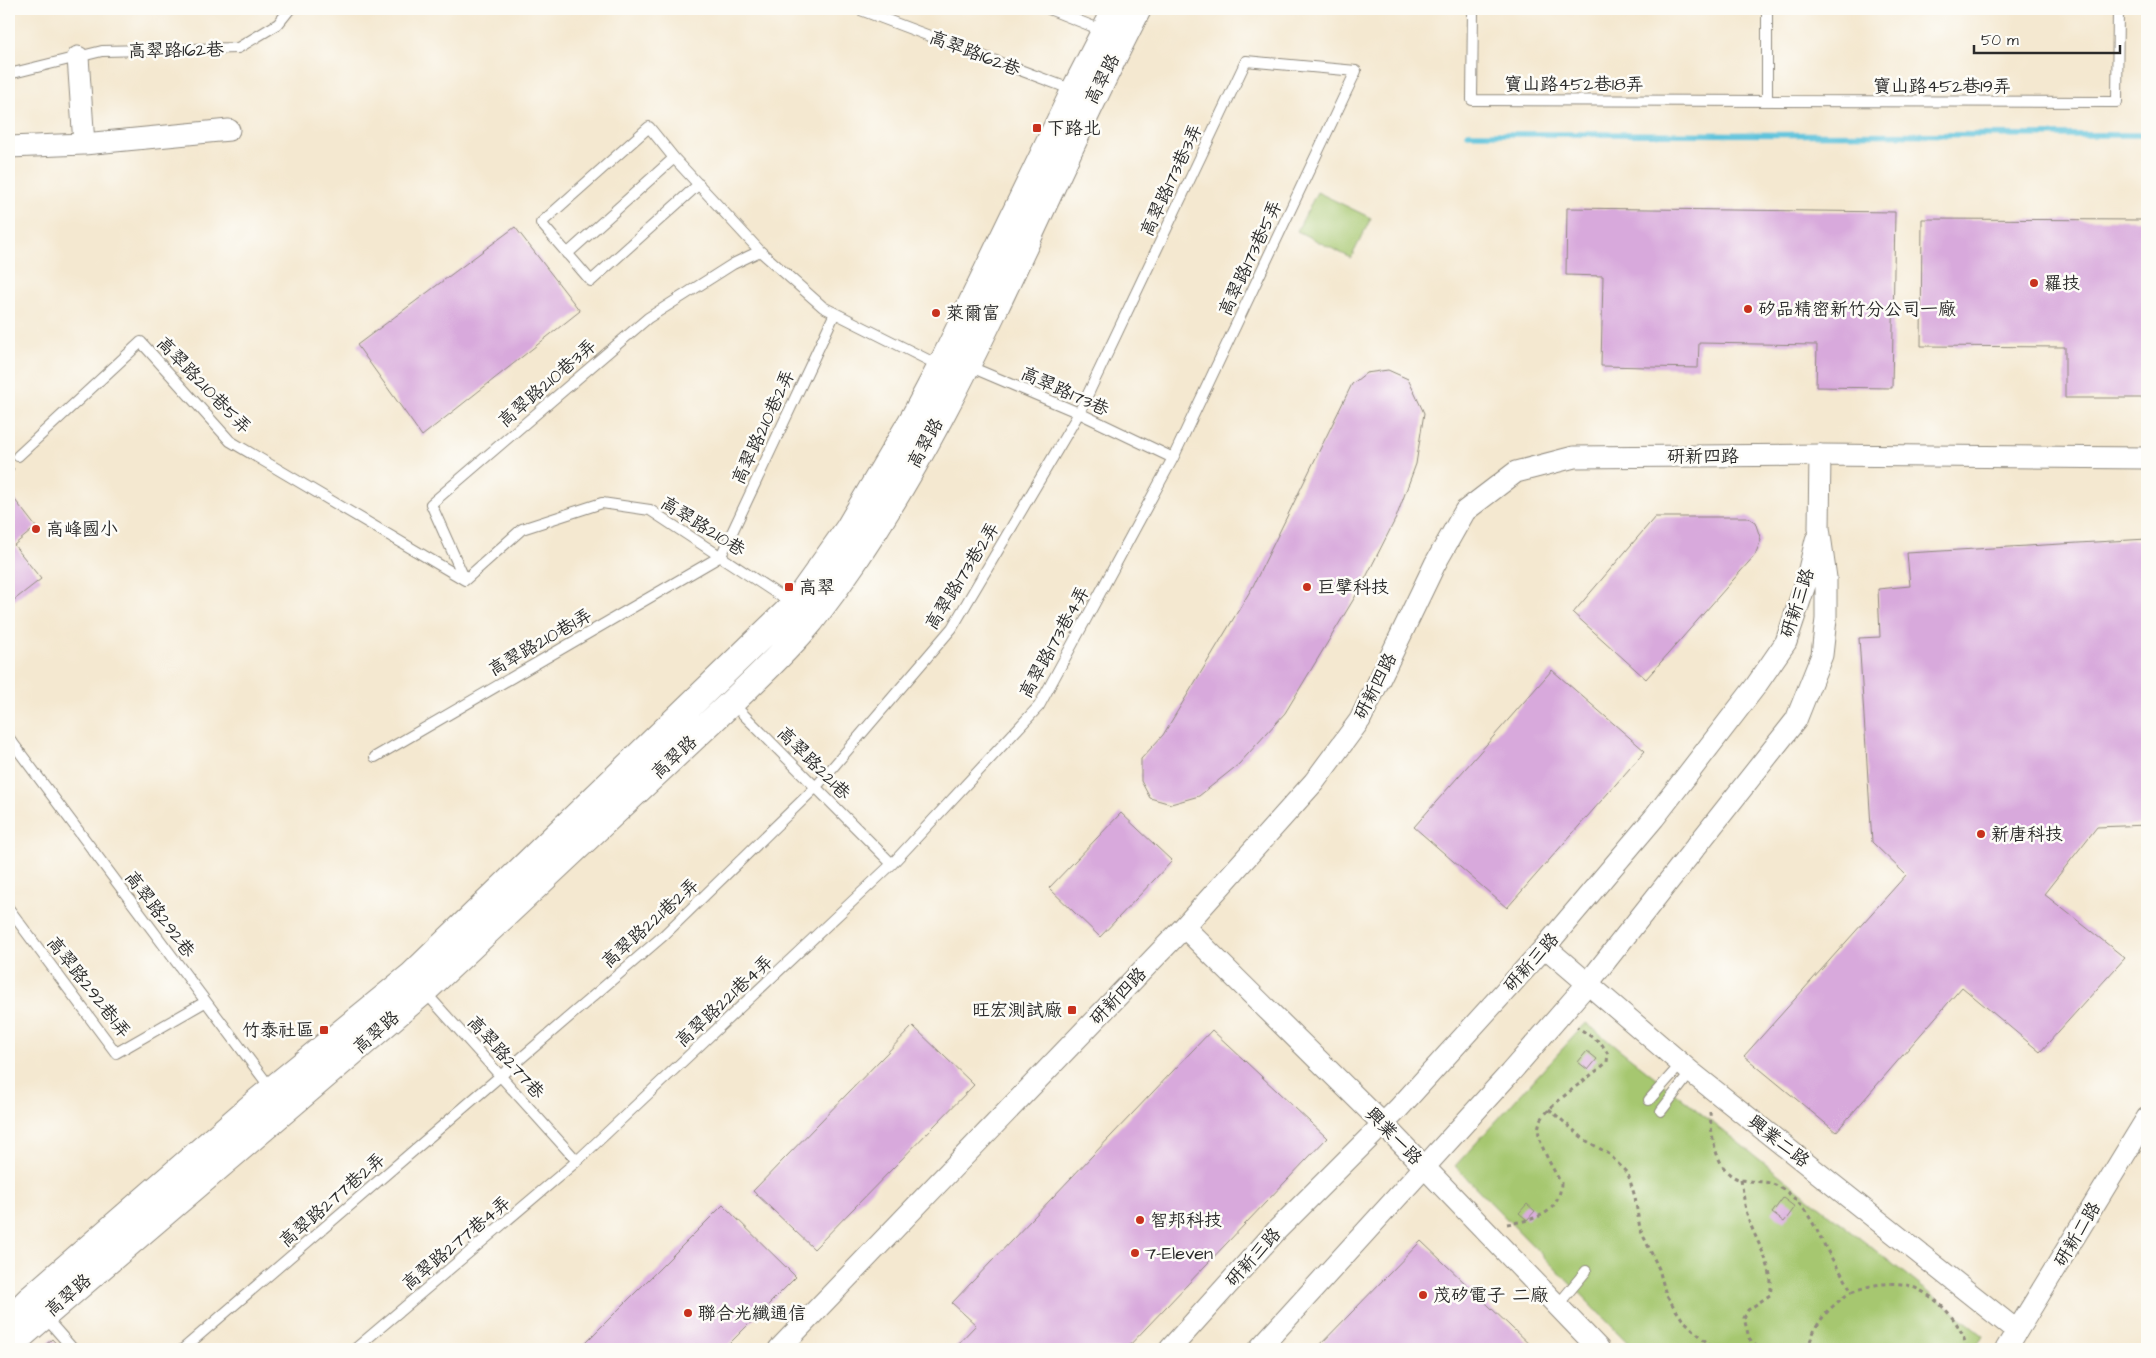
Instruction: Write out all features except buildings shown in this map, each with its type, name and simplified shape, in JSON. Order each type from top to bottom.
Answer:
[{"type":"street","name":"高翠路","points":[[11,1333],[37,1307],[418,983],[723,693],[802,613],[848,529],[954,366],[1114,26],[1138,9]]},
{"type":"street","points":[[78,57],[84,144]]},
{"type":"street","points":[[9,147],[84,144],[230,130]]},
{"type":"street","name":"研新四路","points":[[779,1349],[1184,927],[1314,782],[1360,720],[1435,564],[1465,511],[1516,472],[1574,457],[1820,455],[2147,458]]},
{"type":"street","name":"研新三路","points":[[1259,1349],[1425,1168],[1589,982],[1796,720],[1822,655],[1824,637],[1826,578],[1819,528],[1820,455]]},
{"type":"street","name":"研新三路","points":[[1170,1349],[1277,1230],[1384,1125],[1545,947],[1654,818],[1755,686],[1786,642],[1806,582],[1819,528]]},
{"type":"street","name":"興業一路","points":[[1184,927],[1384,1125],[1599,1349]]},
{"type":"street","name":"興業二路","points":[[1545,947],[1589,982],[1686,1068],[2017,1331]]},
{"type":"street","name":"研新二路","points":[[2006,1349],[2147,1118]]},
{"type":"lane","name":"高翠路162巷","points":[[9,74],[102,51],[238,48],[278,24],[290,9]]},
{"type":"lane","name":"高翠路162巷","points":[[858,9],[1083,94]]},
{"type":"lane","points":[[1049,9],[1114,26]]},
{"type":"lane","name":"寶山路452巷18弄","points":[[1473,9],[1472,100],[1767,101]]},
{"type":"lane","points":[[1767,9],[1767,101]]},
{"type":"lane","name":"寶山路452巷19弄","points":[[1767,101],[2117,102],[2118,9]]},
{"type":"lane","name":"高翠路173巷3弄","points":[[1079,414],[1246,61],[1356,72]]},
{"type":"lane","name":"高翠路173巷5弄","points":[[1173,458],[1356,72]]},
{"type":"lane","name":"高翠路173巷","points":[[567,254],[541,223],[649,127],[674,158],[760,251],[823,307],[954,366],[1079,414],[1173,458]]},
{"type":"lane","points":[[674,158],[567,254],[591,281],[699,184]]},
{"type":"lane","name":"高翠路210巷3弄","points":[[465,580],[431,504],[648,318],[733,264],[760,251]]},
{"type":"lane","name":"高翠路210巷2弄","points":[[721,556],[835,313]]},
{"type":"lane","name":"高翠路210巷5弄","points":[[18,456],[141,342],[230,441],[465,580]]},
{"type":"lane","name":"高翠路173巷2弄","points":[[815,788],[952,628],[1079,414]]},
{"type":"lane","name":"高翠路173巷4弄","points":[[892,864],[1039,706],[1173,458]]},
{"type":"lane","name":"高翠路210巷","points":[[465,580],[522,529],[602,503],[650,510],[721,556],[802,613]]},
{"type":"lane","name":"高翠路210巷1弄","points":[[375,757],[721,556]]},
{"type":"lane","name":"高翠路221巷","points":[[723,693],[892,864]]},
{"type":"lane","name":"高翠路292巷","points":[[9,738],[205,1002],[280,1099]]},
{"type":"lane","name":"高翠路221巷2弄","points":[[501,1075],[663,936],[815,788]]},
{"type":"lane","name":"高翠路221巷4弄","points":[[577,1161],[892,864]]},
{"type":"lane","name":"高翠路292巷1弄","points":[[9,909],[116,1053],[205,1002]]},
{"type":"lane","name":"高翠路277巷","points":[[418,983],[577,1161]]},
{"type":"lane","points":[[1649,1100],[1686,1068]]},
{"type":"lane","points":[[1660,1111],[1686,1068]]},
{"type":"lane","name":"高翠路277巷2弄","points":[[184,1349],[501,1075]]},
{"type":"lane","name":"高翠路277巷4弄","points":[[355,1349],[577,1161]]},
{"type":"lane","points":[[1557,1306],[1586,1271]]},
{"type":"lane","points":[[37,1307],[73,1349]]},
{"type":"path","points":[[1502,1227],[1542,1216],[1557,1200],[1561,1183],[1544,1150],[1538,1126],[1545,1112],[1607,1062],[1608,1054],[1601,1043],[1576,1026]]},
{"type":"path","points":[[1549,1109],[1585,1140],[1609,1154],[1628,1174],[1635,1197],[1640,1229],[1659,1269],[1666,1295],[1682,1319],[1714,1349]]},
{"type":"path","points":[[1710,1111],[1711,1133],[1718,1156],[1734,1176],[1742,1180],[1772,1182],[1788,1192],[1814,1221],[1825,1247],[1851,1292]]},
{"type":"path","points":[[1742,1180],[1747,1214],[1768,1266],[1772,1285],[1770,1295],[1748,1310],[1744,1318],[1749,1338],[1758,1349]]},
{"type":"path","points":[[1808,1349],[1812,1333],[1822,1316],[1836,1302],[1851,1292],[1871,1285],[1890,1283],[1903,1284],[1919,1290],[1935,1301],[1950,1316],[1960,1331],[1966,1349]]},
{"type":"green space","points":[[1317,192],[1371,218],[1351,258],[1297,231]]},
{"type":"green space","points":[[1586,1023],[1983,1335],[1975,1349],[1634,1349],[1455,1166]]},
{"type":"waterway","points":[[1468,134],[2147,135]]},
{"type":"place","name":"下路北","points":[[1037,128]]},
{"type":"place","name":"羅技","points":[[2034,283]]},
{"type":"place","name":"矽品精密新竹分公司一廠","points":[[1748,309]]},
{"type":"place","name":"萊爾富","points":[[936,313]]},
{"type":"place","name":"高峰國小","points":[[36,529]]},
{"type":"place","name":"高翠","points":[[789,587]]},
{"type":"place","name":"巨擘科技","points":[[1307,587]]},
{"type":"place","name":"新唐科技","points":[[1981,834]]},
{"type":"place","name":"旺宏測試廠","points":[[1072,1010]]},
{"type":"place","name":"竹泰社區","points":[[324,1030]]},
{"type":"place","name":"智邦科技","points":[[1140,1220]]},
{"type":"place","name":"7-Eleven","points":[[1135,1253]]},
{"type":"place","name":"茂矽電子 二廠","points":[[1423,1295]]},
{"type":"place","name":"聯合光纖通信","points":[[688,1313]]}]
